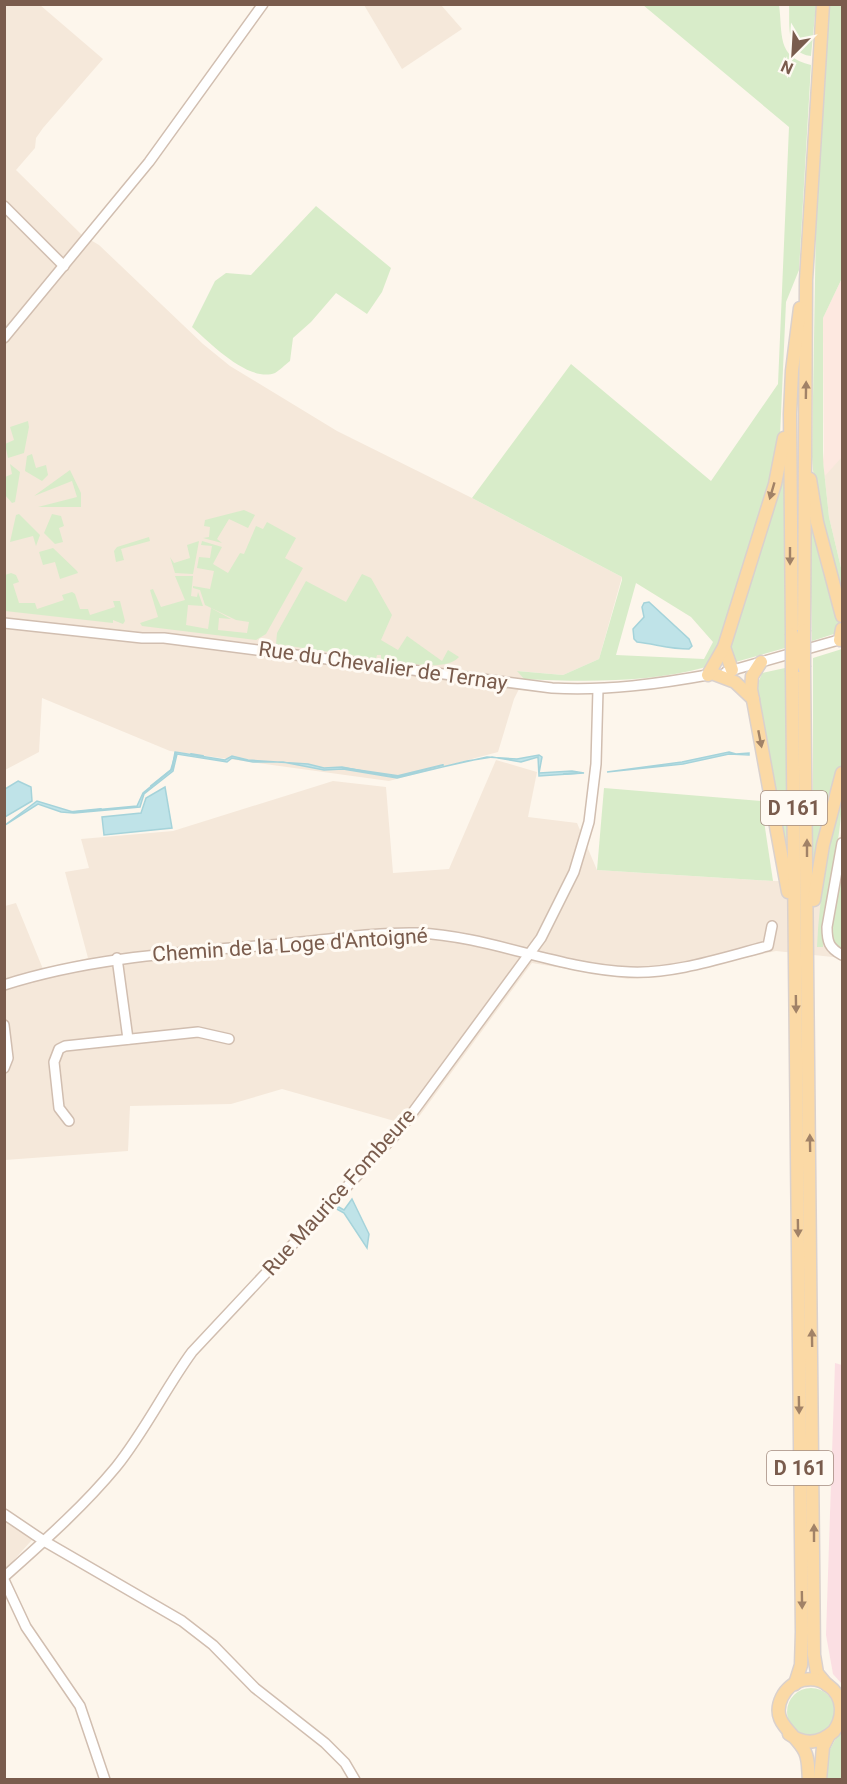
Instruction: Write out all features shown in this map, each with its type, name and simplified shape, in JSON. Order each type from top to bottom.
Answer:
[{"type":"main road","name":"D 161","points":[[798,632],[805,449],[806,280],[823,4]]},
{"type":"main road","name":"D 161","points":[[795,1684],[801,1665],[802,1632],[795,945],[798,632],[790,414],[794,348],[806,280]]},
{"type":"main road","points":[[753,699],[735,682],[711,675],[724,647],[775,484],[790,414]]},
{"type":"main road","points":[[805,449],[817,522],[842,611]]},
{"type":"main road","points":[[724,647],[732,670]]},
{"type":"main road","points":[[761,662],[752,676],[753,699],[787,881],[795,945]]},
{"type":"main road","name":"D 161","points":[[798,670],[808,949],[814,1656],[817,1672],[827,1685]]},
{"type":"main road","points":[[808,949],[813,932],[814,896],[823,844],[843,773]]},
{"type":"main road","points":[[809,1779],[806,1754],[781,1723],[779,1709],[782,1696],[795,1684],[814,1680],[827,1685],[840,1698],[841,1713],[836,1729],[823,1747],[820,1779]]},
{"type":"main road","points":[[789,1734],[807,1742],[820,1740],[836,1729]]},
{"type":"street","points":[[4,338],[149,162],[263,4]]},
{"type":"street","points":[[6,210],[64,266]]},
{"type":"street","name":"Rue du Chevalier de Ternay","points":[[4,623],[164,638],[523,685],[598,689],[711,675],[761,662],[842,636]]},
{"type":"street","name":"Rue Maurice Fombeure","points":[[4,1579],[117,1465],[173,1378],[214,1326],[341,1195],[399,1131],[541,938],[564,895],[589,822],[596,764],[598,689]]},
{"type":"street","points":[[843,843],[828,917],[827,941],[833,950],[843,955]]},
{"type":"street","name":"Chemin de la Loge d'Antoigné","points":[[4,985],[42,973],[117,958],[416,933],[471,938],[529,954],[596,968],[658,972],[768,946],[772,926]]},
{"type":"street","points":[[117,958],[128,1039]]},
{"type":"street","points":[[4,1025],[8,1058],[4,1068]]},
{"type":"street","points":[[69,1121],[59,1108],[54,1062],[59,1049],[65,1046],[198,1032],[229,1039]]},
{"type":"street","points":[[4,1514],[44,1541],[182,1621],[213,1645],[255,1688],[325,1743],[345,1763],[355,1779]]},
{"type":"street","points":[[4,1579],[26,1627],[80,1706],[105,1779]]},
{"type":"shaded area","points":[[4,5],[40,5],[103,59],[43,128],[36,138],[35,148],[16,170],[82,235],[99,245],[203,344],[230,366],[337,431],[472,498],[622,577],[599,659],[563,675],[518,671],[524,679],[514,699],[498,752],[389,781],[170,751],[42,698],[39,752],[5,770]]},
{"type":"shaded area","points":[[364,5],[441,5],[462,29],[402,69]]},
{"type":"shaded area","points":[[842,278],[842,572],[829,517],[823,461]]},
{"type":"shaded area","points":[[842,278],[842,457],[824,477],[823,318]]},
{"type":"shaded area","points":[[496,760],[537,772],[528,817],[577,823],[597,870],[773,881],[830,882],[842,828],[842,958],[776,951],[659,977],[628,979],[532,963],[415,1122],[398,1122],[282,1089],[231,1104],[130,1106],[128,1151],[5,1160],[5,906],[16,903],[43,969],[88,958],[65,872],[89,868],[81,839],[173,831],[333,781],[386,787],[393,873],[449,869]]},
{"type":"shaded area","points":[[835,1363],[842,1365],[842,1684],[833,1674],[826,1635]]},
{"type":"shaded area","points":[[5,1512],[39,1532],[5,1570]]},
{"type":"green space","points":[[643,5],[779,5],[783,43],[792,56],[811,65],[799,270],[786,302],[780,436],[775,466],[720,648],[706,667],[639,679],[570,681],[524,679],[517,671],[563,675],[599,659],[622,577],[472,498],[571,364],[711,481],[778,384],[789,127]],"holes":[[[636,583],[691,617],[713,642],[704,659],[616,655]]]},
{"type":"green space","points":[[789,5],[816,5],[811,56],[797,50],[793,44]]},
{"type":"green space","points":[[830,5],[842,5],[842,278],[823,318],[823,461],[829,517],[842,572],[842,602],[819,512],[812,457],[817,163]]},
{"type":"green space","points":[[316,206],[391,268],[382,292],[367,314],[336,293],[311,322],[293,338],[290,361],[275,373],[265,375],[254,372],[231,360],[192,327],[215,281],[226,273],[251,275]]},
{"type":"green space","points":[[28,421],[24,453],[8,458],[5,444],[14,440],[10,427]]},
{"type":"green space","points":[[785,447],[785,648],[732,663],[728,642]]},
{"type":"green space","points":[[32,454],[36,468],[46,465],[48,475],[42,481],[25,471],[27,456]]},
{"type":"green space","points":[[10,464],[20,472],[15,502],[12,503],[5,495],[5,477],[12,474]]},
{"type":"green space","points":[[70,470],[81,493],[81,507],[38,507],[77,497],[72,481],[34,496]]},
{"type":"green space","points":[[809,491],[841,619],[837,633],[812,641]]},
{"type":"green space","points":[[244,510],[255,515],[248,528],[229,519],[217,539],[222,543],[203,538],[209,537],[210,527],[204,526],[205,520]]},
{"type":"green space","points":[[19,514],[40,535],[36,546],[33,536],[10,542],[16,515]]},
{"type":"green space","points":[[52,514],[61,516],[64,526],[59,528],[63,542],[55,544],[44,533]]},
{"type":"green space","points":[[267,522],[296,538],[285,558],[303,568],[266,634],[256,640],[142,626],[140,623],[158,617],[150,590],[153,589],[161,607],[185,600],[175,576],[193,576],[191,596],[197,597],[198,592],[203,606],[188,605],[186,625],[208,629],[211,608],[231,619],[219,618],[218,630],[247,633],[249,622],[236,620],[205,605],[200,590],[193,586],[210,589],[214,571],[197,568],[199,557],[210,558],[212,546],[201,545],[202,541],[222,547],[213,564],[228,573],[240,553],[244,554],[256,526],[263,529]]},
{"type":"green space","points":[[149,537],[150,541],[121,549],[124,560],[116,562],[114,551],[117,547]]},
{"type":"green space","points":[[199,541],[193,574],[175,573],[170,557],[174,563],[190,558],[187,545]]},
{"type":"green space","points":[[53,548],[78,573],[60,579],[55,562],[43,565],[39,552]]},
{"type":"green space","points":[[11,573],[16,575],[19,582],[13,584],[19,603],[35,603],[37,609],[64,600],[62,595],[72,592],[75,594],[80,609],[88,609],[90,615],[115,607],[113,601],[120,601],[125,621],[123,624],[113,620],[113,623],[5,611],[5,575]]},
{"type":"green space","points":[[362,574],[371,578],[392,615],[381,640],[398,650],[407,636],[442,661],[448,650],[459,657],[444,664],[423,665],[381,660],[381,655],[377,655],[376,659],[276,644],[277,633],[306,581],[346,602]]},
{"type":"green space","points":[[842,649],[842,762],[813,889],[813,658]]},
{"type":"green space","points":[[785,668],[790,876],[755,691],[762,673]]},
{"type":"green space","points":[[604,788],[761,801],[773,881],[597,870]]},
{"type":"green space","points":[[842,792],[823,947],[817,947],[829,849]]},
{"type":"green space","points":[[842,861],[841,948],[833,944],[830,925]]},
{"type":"green space","points":[[811,1688],[828,1695],[835,1712],[828,1729],[811,1736],[794,1729],[787,1712],[794,1695]]},
{"type":"green space","points":[[842,1727],[842,1779],[827,1779],[829,1751]]},
{"type":"water","points":[[649,602],[689,639],[692,646],[689,649],[637,642],[634,639],[633,629],[644,617],[642,607],[644,603]]},
{"type":"water","points":[[175,752],[225,760],[232,756],[248,760],[278,762],[253,762],[232,758],[227,762],[177,754],[173,771],[144,794],[140,807],[74,813],[61,812],[38,804],[5,825],[37,801],[73,812],[137,806],[143,793],[172,769]]},
{"type":"water","points":[[729,752],[749,753],[749,755],[729,754],[683,764],[607,772],[682,762]]},
{"type":"water","points":[[539,755],[542,757],[539,773],[572,771],[584,773],[539,776],[538,757],[521,762],[495,758],[517,759]]},
{"type":"water","points":[[286,763],[308,764],[324,768],[342,767],[388,776],[402,776],[443,767],[397,778],[343,769],[324,770]]},
{"type":"water","points":[[18,781],[31,787],[32,801],[5,817],[5,789]]},
{"type":"water","points":[[165,787],[172,828],[104,835],[102,817],[141,813],[146,798]]},
{"type":"water","points":[[352,1199],[369,1234],[367,1248],[344,1213],[335,1208],[337,1206],[344,1210]]},
{"type":"waterway","points":[[151,786],[171,770],[176,753]]},
{"type":"waterway","points":[[191,754],[203,756]]},
{"type":"waterway","points":[[343,768],[398,776],[443,765]]},
{"type":"waterway","points":[[564,774],[577,773]]},
{"type":"waterway","points":[[71,812],[101,809]]}]
